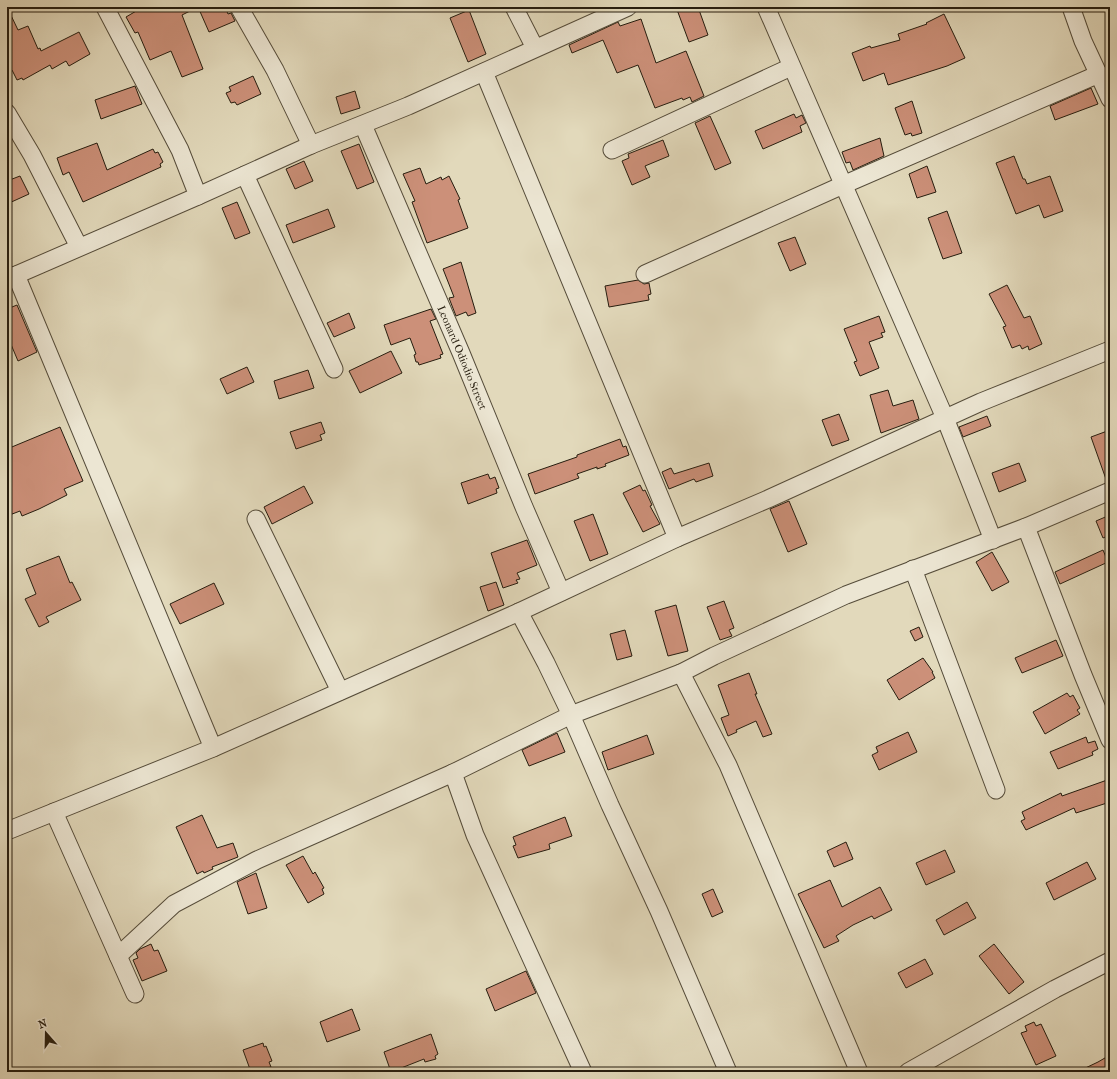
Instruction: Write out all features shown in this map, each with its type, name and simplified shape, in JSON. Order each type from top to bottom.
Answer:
[{"type":"street","points":[[105,7],[180,150],[198,196]]},
{"type":"street","points":[[239,7],[275,70],[311,145]]},
{"type":"street","points":[[514,7],[535,48]]},
{"type":"street","points":[[213,748],[12,277],[311,145],[363,125],[484,72],[628,7]]},
{"type":"street","points":[[766,7],[945,418],[993,540]]},
{"type":"street","points":[[1071,7],[1083,41],[1110,99]]},
{"type":"street","points":[[612,150],[791,67]]},
{"type":"street","points":[[484,72],[677,538]]},
{"type":"street","points":[[645,274],[843,185],[1098,74]]},
{"type":"street","points":[[7,113],[32,155],[79,247]]},
{"type":"street","name":"Leonard Odiodio Street","points":[[363,125],[461,353],[524,507],[561,592]]},
{"type":"street","points":[[245,175],[334,369]]},
{"type":"street","points":[[7,831],[213,748],[518,612],[677,538],[768,499],[945,418],[1110,350]]},
{"type":"street","points":[[118,956],[174,904],[257,860],[453,773],[571,716],[681,673],[714,656],[846,595],[1026,527],[1110,491]]},
{"type":"street","points":[[256,518],[340,691]]},
{"type":"street","points":[[1026,527],[1083,675],[1110,740]]},
{"type":"street","points":[[913,569],[996,790]]},
{"type":"street","points":[[518,612],[546,662],[571,716],[659,911],[728,1072]]},
{"type":"street","points":[[681,673],[728,765],[859,1072]]},
{"type":"street","points":[[453,773],[475,835],[583,1072]]},
{"type":"street","points":[[54,812],[135,994]]},
{"type":"street","points":[[908,1072],[1055,989],[1110,961]]},
{"type":"building","points":[[7,7],[18,30],[28,26],[38,49],[40,48],[41,51],[79,32],[90,54],[69,66],[66,61],[52,69],[50,65],[23,80],[22,78],[17,80],[12,70],[7,72]]},
{"type":"building","points":[[143,7],[198,7],[182,15],[203,69],[182,77],[171,51],[150,60],[138,32],[135,33],[126,17]]},
{"type":"building","points":[[198,7],[225,7],[228,14],[231,13],[235,21],[209,32]]},
{"type":"building","points":[[676,7],[698,7],[708,35],[689,42]]},
{"type":"building","points":[[469,10],[486,54],[468,62],[450,18]]},
{"type":"building","points":[[944,14],[965,58],[947,66],[888,85],[884,73],[863,81],[852,53],[870,46],[871,48],[900,40],[898,34],[927,24],[926,23]]},
{"type":"building","points":[[641,19],[656,63],[686,51],[704,96],[692,102],[690,97],[683,100],[682,98],[655,108],[638,65],[617,73],[603,40],[572,53],[569,45],[618,22],[620,26]]},
{"type":"building","points":[[253,76],[261,94],[237,105],[235,102],[231,103],[226,93],[231,91],[229,87]]},
{"type":"building","points":[[135,86],[142,104],[101,119],[95,100]]},
{"type":"building","points":[[1091,88],[1098,104],[1055,120],[1050,106]]},
{"type":"building","points":[[355,91],[360,108],[341,114],[336,97]]},
{"type":"building","points":[[912,101],[922,133],[912,136],[911,133],[905,135],[895,108]]},
{"type":"building","points":[[794,114],[796,118],[802,115],[806,123],[800,126],[802,132],[763,149],[755,131]]},
{"type":"building","points":[[710,116],[731,163],[715,170],[695,123]]},
{"type":"building","points":[[880,138],[884,156],[853,170],[850,162],[846,163],[842,152]]},
{"type":"building","points":[[663,140],[669,156],[645,166],[650,177],[632,185],[622,161],[629,158],[628,154]]},
{"type":"building","points":[[97,143],[107,170],[153,149],[155,153],[158,152],[163,162],[160,164],[161,167],[83,202],[69,172],[63,175],[57,158]]},
{"type":"building","points":[[359,144],[374,182],[357,189],[341,151]]},
{"type":"building","points":[[1014,156],[1023,179],[1025,179],[1027,184],[1050,176],[1063,211],[1044,218],[1039,205],[1016,214],[996,163]]},
{"type":"building","points":[[304,161],[313,181],[295,189],[286,169]]},
{"type":"building","points":[[927,166],[936,192],[917,198],[909,174]]},
{"type":"building","points":[[420,168],[426,184],[441,177],[442,180],[449,176],[460,199],[458,200],[468,228],[427,243],[412,202],[415,201],[403,174]]},
{"type":"building","points":[[20,176],[29,194],[7,204],[7,181]]},
{"type":"building","points":[[237,202],[250,233],[235,239],[222,208]]},
{"type":"building","points":[[328,209],[335,227],[293,243],[286,225]]},
{"type":"building","points":[[947,211],[962,253],[943,259],[928,218]]},
{"type":"building","points":[[795,237],[806,264],[790,271],[778,243]]},
{"type":"building","points":[[461,262],[476,313],[468,316],[466,312],[456,316],[449,298],[454,297],[443,269]]},
{"type":"building","points":[[638,280],[644,284],[649,283],[651,294],[648,295],[649,300],[609,307],[605,286]]},
{"type":"building","points":[[1007,285],[1024,318],[1030,316],[1042,344],[1029,350],[1028,346],[1022,349],[1020,345],[1012,348],[1003,327],[1006,326],[989,294]]},
{"type":"building","points":[[17,305],[37,352],[18,361],[7,335],[7,309]]},
{"type":"building","points":[[431,309],[436,319],[430,321],[443,354],[440,355],[441,358],[419,365],[418,362],[416,362],[414,355],[416,354],[410,338],[391,345],[384,325]]},
{"type":"building","points":[[349,313],[355,328],[334,337],[327,323]]},
{"type":"building","points":[[879,316],[885,332],[881,333],[883,337],[869,342],[879,368],[860,376],[854,362],[857,361],[844,329]]},
{"type":"building","points":[[391,351],[402,373],[360,393],[349,371]]},
{"type":"building","points":[[247,367],[254,382],[227,394],[220,379]]},
{"type":"building","points":[[308,370],[314,388],[279,399],[274,381]]},
{"type":"building","points":[[888,390],[893,406],[913,400],[919,419],[881,433],[870,395]]},
{"type":"building","points":[[839,414],[849,440],[832,446],[822,420]]},
{"type":"building","points":[[987,416],[991,426],[963,437],[959,427]]},
{"type":"building","points":[[321,422],[325,433],[320,435],[322,440],[296,449],[290,432]]},
{"type":"building","points":[[60,427],[83,481],[64,489],[67,495],[39,509],[22,516],[20,511],[7,516],[7,449]]},
{"type":"building","points":[[1110,430],[1110,481],[1107,482],[1091,437]]},
{"type":"building","points":[[620,439],[623,447],[626,446],[629,455],[605,464],[606,466],[597,469],[597,467],[577,474],[579,478],[535,494],[528,474],[577,457],[577,455]]},
{"type":"building","points":[[709,463],[713,476],[696,482],[694,479],[669,489],[662,472],[671,468],[674,474]]},
{"type":"building","points":[[1019,463],[1026,481],[999,492],[992,473]]},
{"type":"building","points":[[488,474],[490,479],[495,477],[499,488],[496,489],[497,493],[468,504],[461,483]]},
{"type":"building","points":[[640,485],[643,491],[645,490],[652,505],[650,506],[660,524],[643,532],[623,493]]},
{"type":"building","points":[[304,486],[313,503],[272,524],[264,507]]},
{"type":"building","points":[[789,501],[807,544],[788,552],[770,509]]},
{"type":"building","points":[[593,514],[608,554],[590,561],[574,521]]},
{"type":"building","points":[[1110,515],[1110,535],[1103,538],[1096,521]]},
{"type":"building","points":[[527,540],[537,565],[517,573],[520,579],[516,580],[518,583],[503,588],[491,553]]},
{"type":"building","points":[[1103,550],[1108,562],[1060,584],[1055,572]]},
{"type":"building","points":[[992,552],[1009,582],[992,591],[976,562]]},
{"type":"building","points":[[59,556],[70,583],[72,582],[81,600],[46,617],[49,622],[39,627],[25,599],[36,594],[26,569]]},
{"type":"building","points":[[496,582],[504,605],[488,611],[480,587]]},
{"type":"building","points":[[214,583],[224,604],[180,624],[170,604]]},
{"type":"building","points":[[724,601],[734,628],[729,630],[732,636],[720,640],[707,607]]},
{"type":"building","points":[[676,605],[688,651],[668,656],[655,611]]},
{"type":"building","points":[[919,627],[923,637],[915,641],[910,631]]},
{"type":"building","points":[[625,630],[632,656],[617,660],[610,634]]},
{"type":"building","points":[[1056,640],[1063,656],[1022,673],[1015,658]]},
{"type":"building","points":[[923,658],[933,672],[935,678],[899,700],[887,680]]},
{"type":"building","points":[[749,673],[757,694],[755,694],[772,734],[763,737],[756,721],[736,730],[737,732],[728,736],[721,718],[729,715],[718,685]]},
{"type":"building","points":[[1067,693],[1070,697],[1073,695],[1080,708],[1077,710],[1080,714],[1045,734],[1033,712]]},
{"type":"building","points":[[908,732],[917,752],[879,770],[872,755],[878,752],[876,747]]},
{"type":"building","points":[[557,733],[565,752],[529,766],[522,750]]},
{"type":"building","points":[[647,735],[654,754],[608,770],[602,752]]},
{"type":"building","points":[[1086,737],[1088,743],[1095,741],[1098,749],[1092,752],[1093,755],[1058,769],[1050,752]]},
{"type":"building","points":[[1110,779],[1110,802],[1076,813],[1074,808],[1026,830],[1021,821],[1025,819],[1022,812],[1061,793],[1062,796]]},
{"type":"building","points":[[202,815],[217,848],[233,843],[238,857],[212,867],[213,869],[204,873],[203,871],[197,874],[176,827]]},
{"type":"building","points":[[565,817],[572,836],[549,844],[550,849],[518,858],[513,846],[516,845],[513,837]]},
{"type":"building","points":[[846,842],[853,859],[834,867],[827,851]]},
{"type":"building","points":[[945,850],[955,872],[926,885],[916,863]]},
{"type":"building","points":[[303,856],[313,874],[315,872],[324,888],[322,889],[324,894],[308,903],[286,865]]},
{"type":"building","points":[[1087,862],[1096,879],[1054,900],[1046,883]]},
{"type":"building","points":[[256,873],[267,908],[248,914],[237,882]]},
{"type":"building","points":[[830,880],[842,907],[880,887],[892,910],[874,919],[872,916],[853,925],[836,936],[839,941],[824,948],[798,894]]},
{"type":"building","points":[[713,889],[723,912],[712,917],[702,894]]},
{"type":"building","points":[[967,902],[976,918],[944,935],[936,920]]},
{"type":"building","points":[[151,944],[154,951],[158,950],[167,971],[142,981],[133,960],[138,958],[136,953],[140,949]]},
{"type":"building","points":[[994,944],[1024,982],[1009,994],[979,956]]},
{"type":"building","points":[[925,959],[933,974],[906,988],[898,973]]},
{"type":"building","points":[[526,971],[536,993],[495,1011],[486,989]]},
{"type":"building","points":[[352,1009],[360,1030],[327,1042],[320,1022]]},
{"type":"building","points":[[1034,1022],[1036,1026],[1041,1024],[1056,1056],[1036,1065],[1021,1033],[1027,1031],[1025,1026]]},
{"type":"building","points":[[431,1034],[438,1054],[435,1056],[436,1059],[425,1062],[424,1059],[391,1072],[384,1052]]},
{"type":"building","points":[[263,1043],[264,1047],[266,1046],[272,1061],[269,1062],[271,1067],[251,1072],[243,1050]]},
{"type":"building","points":[[1110,1055],[1110,1072],[1077,1072],[1098,1062]]}]
